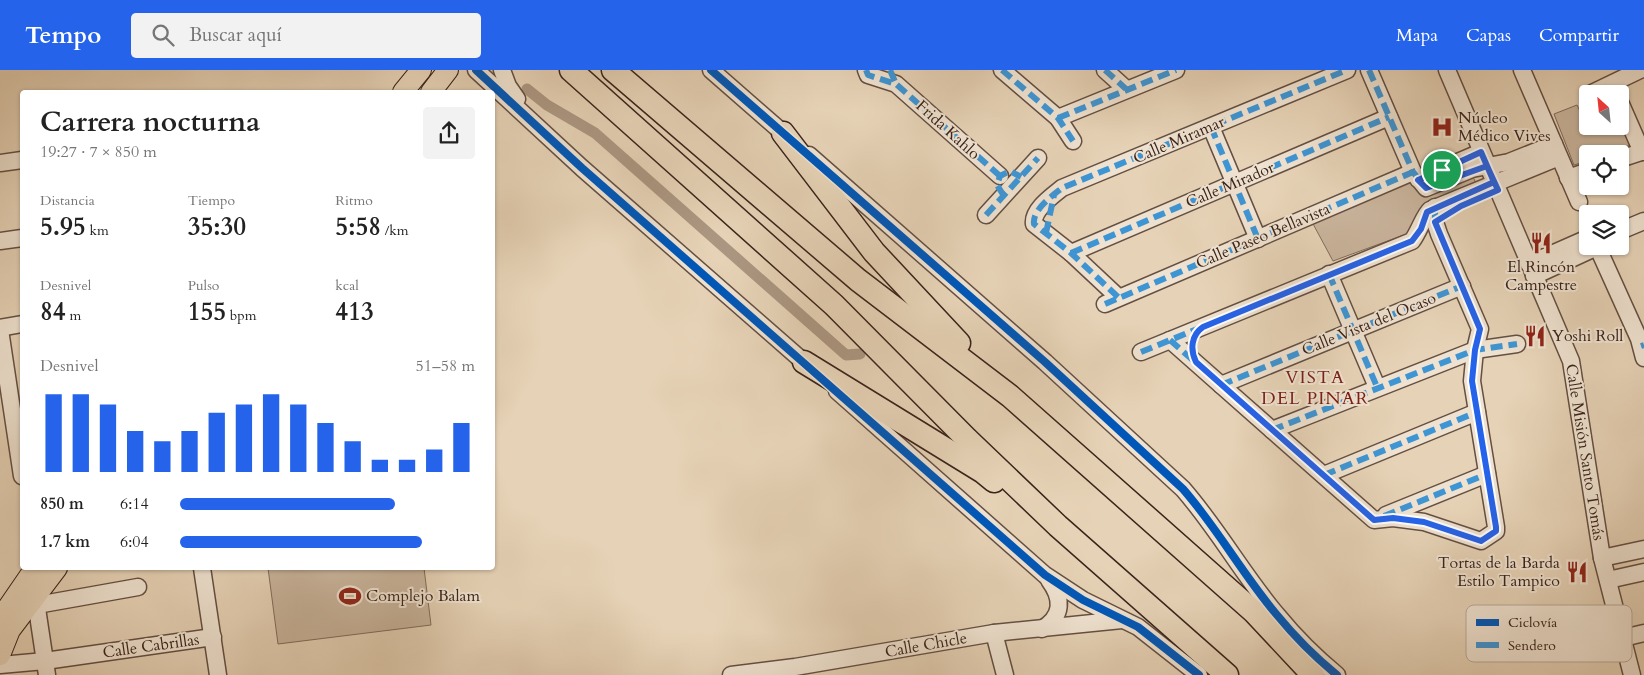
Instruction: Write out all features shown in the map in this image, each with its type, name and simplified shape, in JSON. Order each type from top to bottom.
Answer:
[{"type":"highway","points":[[571,70],[834,305],[967,439],[1058,526],[1228,675]]},
{"type":"highway","points":[[613,70],[858,280],[1010,396],[1254,612],[1313,675]]},
{"type":"highway","points":[[783,132],[874,252],[1010,396]]},
{"type":"highway","points":[[804,362],[983,472],[1022,504],[1058,526]]},
{"type":"main road","points":[[405,90],[421,70]]},
{"type":"main road","points":[[433,90],[448,70]]},
{"type":"main road","points":[[0,619],[34,570]]},
{"type":"main road","points":[[0,655],[10,630],[36,600],[56,570]]},
{"type":"street","points":[[476,70],[520,111],[1045,574],[1083,600],[1138,627],[1199,675]]},
{"type":"street","points":[[502,70],[505,81],[519,102],[520,111]]},
{"type":"street","points":[[711,70],[1045,362],[1183,489],[1203,512],[1276,614],[1315,656],[1337,675]]},
{"type":"street","name":"Frida Kahlo","points":[[866,70],[868,75],[893,77],[1000,176]]},
{"type":"street","points":[[1002,70],[1058,118],[1073,141]]},
{"type":"street","points":[[1105,70],[1126,89]]},
{"type":"street","points":[[1058,118],[1176,70]]},
{"type":"street","name":"Calle Miramar","points":[[1071,253],[1043,231],[1054,194],[1062,188],[1347,70]]},
{"type":"street","points":[[1369,70],[1415,176]]},
{"type":"street","name":"Calle Misión Santo Tomás","points":[[1447,70],[1571,361],[1602,558],[1614,605]]},
{"type":"street","points":[[1522,70],[1579,202]]},
{"type":"street","points":[[1619,85],[1640,70]]},
{"type":"street","name":"Calle Mirador","points":[[1071,253],[1389,117]]},
{"type":"street","points":[[1629,121],[1643,151],[1629,156]]},
{"type":"street","points":[[1211,127],[1258,239]]},
{"type":"street","points":[[1141,352],[1412,241],[1430,219],[1496,186],[1557,150]]},
{"type":"street","name":"Calle Paseo Bellavista","points":[[1071,253],[1112,300],[1415,176],[1484,159],[1509,162],[1557,150]]},
{"type":"street","points":[[986,215],[1038,158]]},
{"type":"street","points":[[0,163],[20,160]]},
{"type":"street","points":[[1004,196],[997,185],[1000,176],[1010,171],[1021,177]]},
{"type":"street","points":[[1568,178],[1579,174]]},
{"type":"street","points":[[1170,340],[1374,520],[1393,518],[1424,522],[1481,541],[1496,531],[1472,381],[1475,350],[1480,329],[1430,219]]},
{"type":"street","points":[[1629,227],[1644,221]]},
{"type":"street","points":[[0,241],[20,238]]},
{"type":"street","points":[[1532,270],[1579,251]]},
{"type":"street","points":[[1600,255],[1640,338],[1644,358]]},
{"type":"street","points":[[1329,274],[1377,387]]},
{"type":"street","name":"Calle Vista del Ocaso","points":[[1221,385],[1462,286]]},
{"type":"street","points":[[20,324],[0,329],[20,463]]},
{"type":"street","points":[[1196,362],[1192,354],[1192,343],[1198,330],[1203,327]]},
{"type":"street","points":[[1272,430],[1377,387],[1475,350],[1517,344]]},
{"type":"street","points":[[1324,475],[1477,412]]},
{"type":"street","points":[[1374,520],[1487,474]]},
{"type":"street","points":[[1602,558],[1644,549]]},
{"type":"street","points":[[202,570],[218,675]]},
{"type":"street","points":[[1608,580],[1644,572]]},
{"type":"street","points":[[1042,629],[1056,619],[1060,608],[1057,592],[1045,574]]},
{"type":"street","points":[[46,668],[36,600],[138,587]]},
{"type":"street","name":"Calle Chicle","points":[[731,675],[796,671],[994,633],[1122,620]]},
{"type":"street","points":[[994,633],[1005,675]]},
{"type":"street","name":"Calle Cabrillas","points":[[0,665],[46,668],[213,637]]},
{"type":"street","name":"Calle Misión Santo Tomás","points":[[1629,662],[1632,675]]},
{"type":"shaded area","points":[[1577,105],[1579,109],[1579,135],[1625,135],[1630,145],[1579,145],[1579,163],[1574,165],[1554,114]]},
{"type":"shaded area","points":[[1471,173],[1478,187],[1412,232],[1333,261],[1312,222],[1413,177]]},
{"type":"shaded area","name":"Complejo Balam","points":[[268,570],[424,570],[431,625],[278,644]]},
{"type":"waterway","points":[[527,89],[547,105],[595,133],[846,355],[860,354]]},
{"type":"marked path","points":[[866,70],[868,75],[896,84],[1000,176]]},
{"type":"marked path","points":[[890,70],[896,84]]},
{"type":"marked path","points":[[1002,70],[1058,118],[1073,141]]},
{"type":"marked path","points":[[1105,70],[1126,89]]},
{"type":"marked path","points":[[1058,118],[1176,70]]},
{"type":"marked path","points":[[1118,297],[1071,253],[1034,224],[1034,219],[1039,209],[1053,195],[1062,188],[1347,70]]},
{"type":"marked path","points":[[1369,70],[1413,172],[1426,188],[1487,166]]},
{"type":"marked path","points":[[1071,253],[1389,117]]},
{"type":"marked path","points":[[1211,127],[1258,239]]},
{"type":"marked path","points":[[1418,179],[1481,152]]},
{"type":"marked path","points":[[986,215],[1038,158]]},
{"type":"marked path","points":[[1004,196],[997,185],[1000,176],[1010,171],[1021,177]]},
{"type":"marked path","points":[[1105,304],[1413,172]]},
{"type":"marked path","points":[[1141,352],[1412,241],[1421,229],[1427,212],[1494,182]]},
{"type":"marked path","points":[[1432,223],[1461,206],[1498,190]]},
{"type":"marked path","points":[[1046,233],[1054,195]]},
{"type":"marked path","points":[[1170,340],[1374,520],[1393,518],[1424,522],[1481,541],[1496,531],[1496,527],[1472,381],[1475,350],[1480,329],[1439,234],[1435,222],[1435,207]]},
{"type":"marked path","points":[[1329,274],[1377,387]]},
{"type":"marked path","points":[[1221,385],[1462,286]]},
{"type":"marked path","points":[[1196,362],[1192,344],[1195,335],[1201,328]]},
{"type":"marked path","points":[[1272,430],[1475,350],[1517,344]]},
{"type":"marked path","points":[[1324,475],[1477,412]]},
{"type":"marked path","points":[[1384,516],[1487,474]]},
{"type":"cycle path","points":[[476,70],[582,168],[1045,575],[1083,600],[1138,627],[1199,675]]},
{"type":"cycle path","points":[[711,70],[1045,362],[1183,489],[1208,520],[1277,615],[1337,675]]},
{"type":"place","name":"Núcleo Médico Vives","points":[[1442,127]]},
{"type":"place","name":"El Rincón Campestre","points":[[1541,243]]},
{"type":"place","name":"Yoshi Roll","points":[[1535,336]]},
{"type":"place","name":"Tortas de la Barda Estilo Tampico","points":[[1577,572]]},
{"type":"place","name":"Complejo Balam","points":[[350,596]]},
{"type":"district","name":"VISTA DEL PINAR","points":[[1315,387]]},
{"type":"route","points":[[1442,170],[1418,180],[1426,188],[1472,169],[1487,166],[1498,190],[1461,206],[1435,222],[1480,329],[1475,350],[1472,381],[1496,527],[1496,531],[1481,541],[1424,522],[1393,518],[1374,520],[1196,362],[1192,354],[1194,336],[1203,327],[1412,241],[1421,229],[1427,212],[1494,182],[1487,166],[1481,152],[1442,170]]}]
